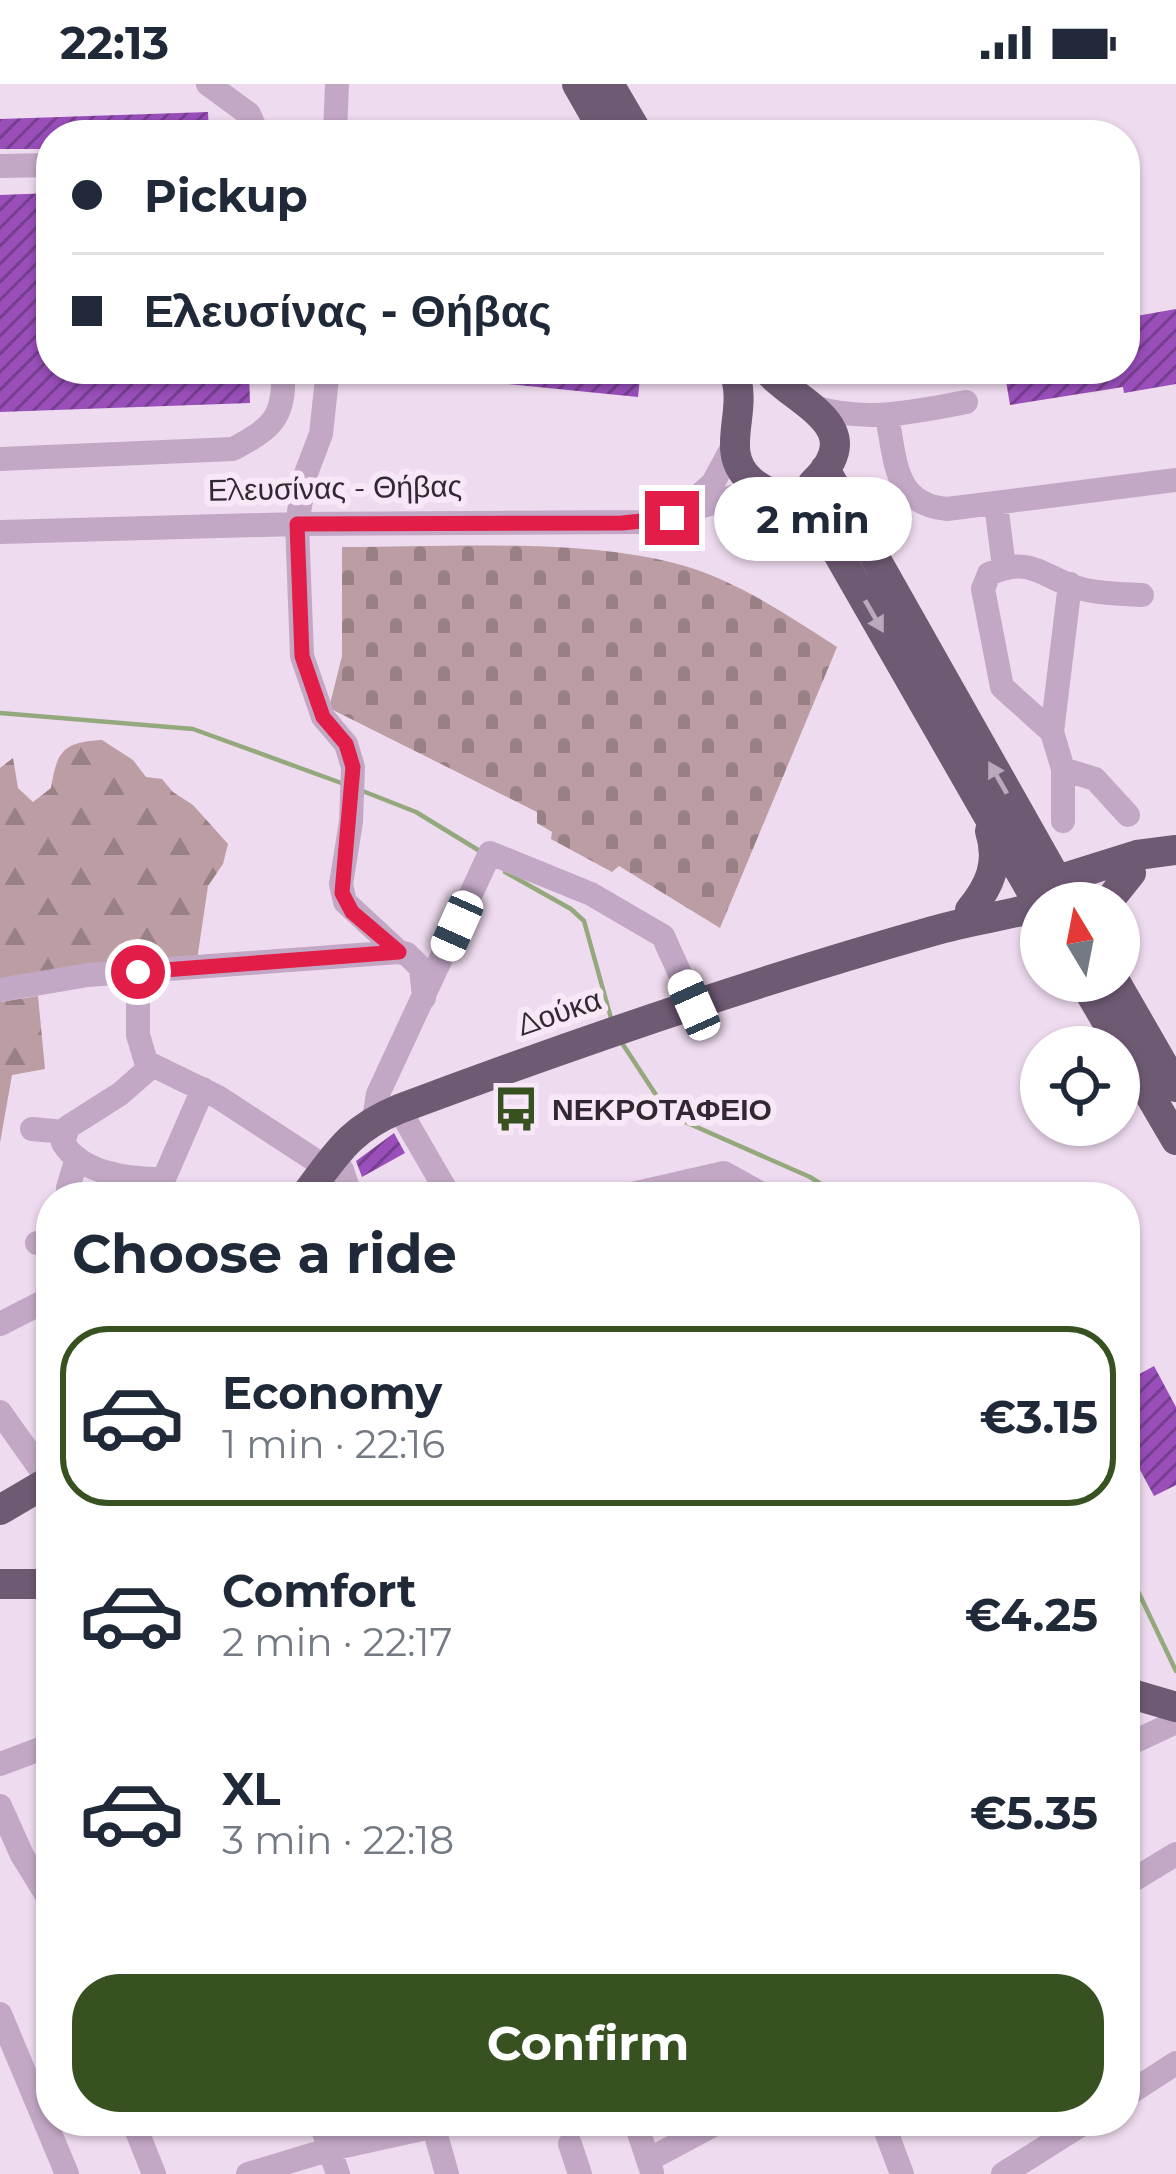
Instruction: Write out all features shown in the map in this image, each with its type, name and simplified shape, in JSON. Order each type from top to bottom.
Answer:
[{"type":"main road","points":[[577,84],[597,120]]},
{"type":"main road","points":[[609,84],[630,120]]},
{"type":"main road","points":[[737,384],[740,469],[757,486],[807,507],[817,517],[975,792],[1037,882]]},
{"type":"main road","points":[[784,384],[831,430],[828,463],[1040,882]]},
{"type":"main road","points":[[736,432],[763,398],[806,402]]},
{"type":"main road","points":[[774,492],[806,488],[828,463]]},
{"type":"main road","points":[[970,910],[992,875],[995,855],[975,792]]},
{"type":"main road","points":[[1083,882],[1137,855],[1176,850]]},
{"type":"main road","points":[[1105,882],[1176,850]]},
{"type":"main road","points":[[1124,882],[1131,874]]},
{"type":"main road","name":"Δούκα","points":[[939,929],[970,910],[1020,903]]},
{"type":"main road","name":"Δούκα","points":[[314,1182],[329,1161],[386,1114],[694,1005],[1020,907]]},
{"type":"main road","points":[[1096,1002],[1176,1140]]},
{"type":"main road","points":[[1128,1002],[1176,1087]]},
{"type":"main road","points":[[0,1510],[36,1489]]},
{"type":"main road","points":[[0,1584],[36,1584]]},
{"type":"main road","points":[[1140,1696],[1176,1707]]},
{"type":"street","points":[[208,84],[252,120]]},
{"type":"street","points":[[336,120],[337,84]]},
{"type":"street","points":[[0,166],[36,165]]},
{"type":"street","points":[[0,458],[233,449],[264,432],[284,401],[283,384]]},
{"type":"street","points":[[326,384],[321,434],[305,476],[297,524],[302,656],[323,717],[346,744],[353,767],[342,893],[352,912],[399,952]]},
{"type":"street","points":[[806,402],[855,416],[887,417],[967,402]]},
{"type":"street","points":[[828,463],[857,430],[887,417]]},
{"type":"street","points":[[887,417],[900,478],[915,502],[947,509],[1176,480]]},
{"type":"street","points":[[672,518],[713,483],[736,432]]},
{"type":"street","name":"Ελευσίνας - Θήβας","points":[[0,532],[297,524],[622,523],[672,518],[738,494],[774,492]]},
{"type":"street","points":[[996,504],[1004,567]]},
{"type":"street","points":[[1052,732],[1003,687],[983,589],[989,574],[1004,567],[1038,568],[1070,584],[1111,594],[1142,595]]},
{"type":"street","points":[[1063,821],[1063,769],[1052,732],[1070,584]]},
{"type":"street","points":[[1063,769],[1095,778],[1128,815]]},
{"type":"street","points":[[438,1182],[386,1114],[378,1094],[490,853],[591,894],[663,936],[694,1005]]},
{"type":"street","points":[[0,990],[88,975],[399,952],[421,968],[424,999]]},
{"type":"street","points":[[138,972],[140,1052],[152,1066],[329,1161],[342,1170],[346,1182]]},
{"type":"street","points":[[32,1130],[64,1132],[152,1066]]},
{"type":"street","points":[[163,1182],[202,1089]]},
{"type":"street","points":[[64,1132],[67,1150],[77,1158],[140,1182]]},
{"type":"street","points":[[70,1182],[77,1158]]},
{"type":"street","points":[[685,1182],[724,1173],[740,1182]]},
{"type":"street","points":[[0,1324],[36,1306]]},
{"type":"street","points":[[0,1412],[36,1462]]},
{"type":"street","points":[[1140,1739],[1176,1723]]},
{"type":"street","points":[[0,1763],[36,1750]]},
{"type":"street","points":[[0,1806],[11,1860],[36,1886]]},
{"type":"street","points":[[1140,1876],[1176,1854]]},
{"type":"street","points":[[0,2014],[36,2100]]},
{"type":"street","points":[[1140,2086],[1176,2063]]},
{"type":"street","points":[[51,2136],[67,2174]]},
{"type":"street","points":[[140,2136],[154,2174]]},
{"type":"street","points":[[332,2136],[341,2147],[338,2174]]},
{"type":"street","points":[[341,2147],[357,2136]]},
{"type":"street","points":[[248,2174],[394,2136]]},
{"type":"street","points":[[446,2136],[447,2174]]},
{"type":"street","points":[[640,2136],[650,2167],[698,2136]]},
{"type":"street","points":[[888,2136],[902,2174]]},
{"type":"street","points":[[1003,2174],[1063,2136]]},
{"type":"street","points":[[570,2144],[580,2174]]},
{"type":"green space","points":[[342,547],[552,547],[635,555],[674,563],[738,587],[837,647],[720,928],[619,866],[612,872],[551,839],[552,832],[537,823],[537,812],[329,708],[342,656]]},
{"type":"green space","points":[[102,740],[133,760],[146,777],[162,779],[228,844],[223,864],[208,886],[197,960],[0,979],[0,768],[13,758],[18,788],[33,802],[51,788],[64,751],[78,743]]},
{"type":"green space","points":[[38,996],[45,1069],[12,1075],[0,1143],[0,1002]]},
{"type":"building","points":[[208,112],[208,120],[36,120],[36,149],[0,149],[0,119]]},
{"type":"building","points":[[36,194],[36,384],[249,384],[250,403],[0,412],[0,195]]},
{"type":"building","points":[[1176,309],[1176,384],[1124,393],[1123,387],[1010,405],[1006,384],[1140,384],[1140,315]]},
{"type":"building","points":[[508,384],[639,384],[638,397]]},
{"type":"building","points":[[394,1133],[405,1153],[362,1177],[356,1161]]},
{"type":"building","points":[[1154,1366],[1176,1407],[1176,1485],[1154,1496],[1140,1470],[1140,1374]]},
{"type":"waterway","points":[[0,713],[193,729],[344,784]]},
{"type":"waterway","points":[[360,790],[416,812],[483,853]]},
{"type":"waterway","points":[[505,872],[584,921],[611,1018]]},
{"type":"waterway","points":[[620,1040],[660,1101],[683,1121],[818,1182]]},
{"type":"waterway","points":[[1140,1595],[1176,1671]]},
{"type":"place","name":"ΝΕΚΡΟΤΑΦΕΙΟ","points":[[516,1109]]},
{"type":"route","points":[[138,972],[399,952],[344,902],[341,884],[351,822],[353,767],[346,744],[323,717],[302,656],[297,524],[622,523],[672,518]]}]
